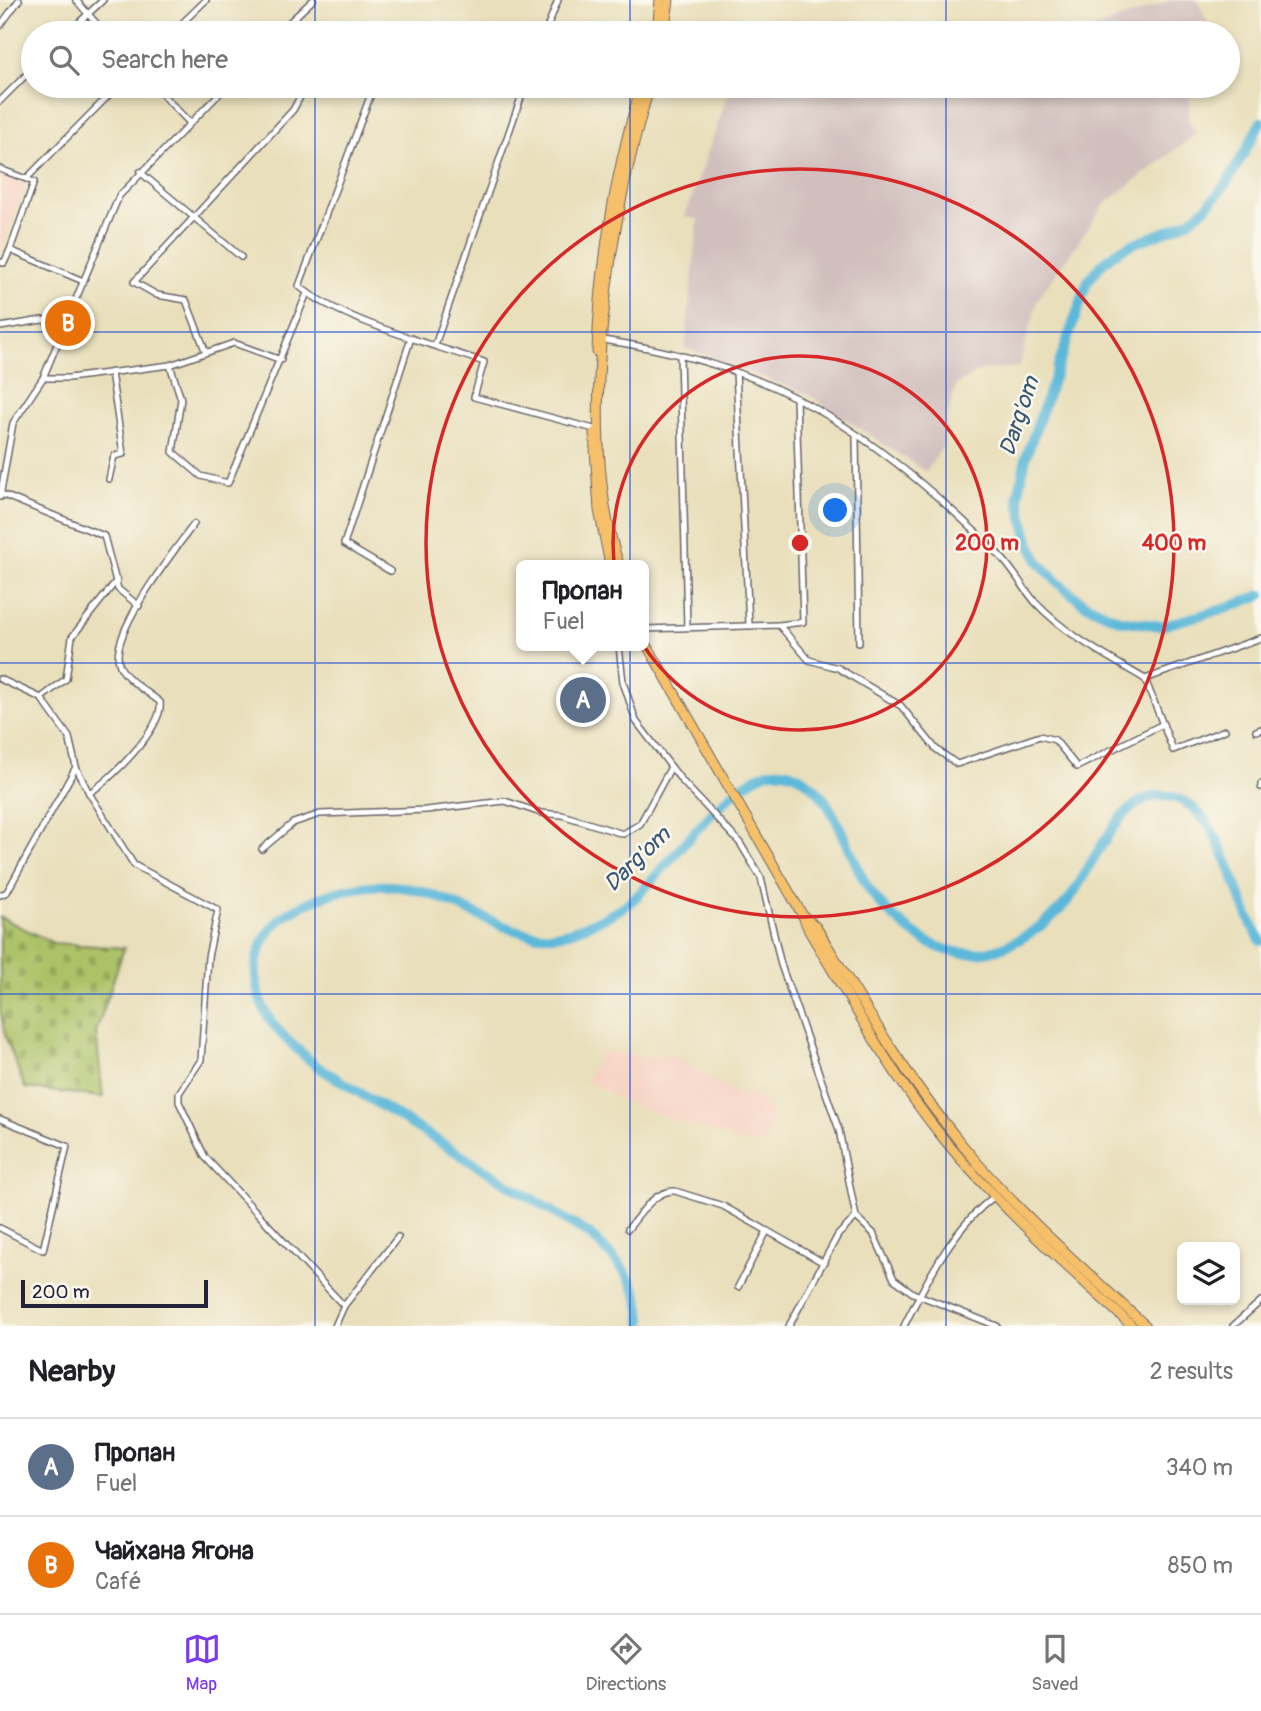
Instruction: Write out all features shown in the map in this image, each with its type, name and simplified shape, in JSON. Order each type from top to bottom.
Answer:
[{"type":"main road","points":[[658,21],[660,0]]},
{"type":"main road","points":[[667,21],[671,2]]},
{"type":"main road","points":[[611,560],[599,510],[594,429],[598,301],[618,187],[638,98]]},
{"type":"main road","points":[[611,560],[600,439],[603,340],[618,187],[646,98]]},
{"type":"main road","points":[[649,649],[803,916],[809,931],[899,1078],[942,1136],[995,1196],[1100,1290],[1146,1326]]},
{"type":"main road","points":[[803,916],[816,927],[889,1044],[964,1148],[1132,1326]]},
{"type":"street","points":[[0,26],[19,0]]},
{"type":"street","points":[[76,0],[94,21]]},
{"type":"street","points":[[81,21],[103,0]]},
{"type":"street","points":[[184,21],[206,0]]},
{"type":"street","points":[[291,21],[313,0]]},
{"type":"street","points":[[550,21],[558,0]]},
{"type":"street","points":[[0,101],[21,80]]},
{"type":"street","points":[[27,178],[106,98]]},
{"type":"street","points":[[166,98],[190,123]]},
{"type":"street","points":[[139,606],[118,589],[104,536],[0,495],[13,423],[43,378],[114,204],[140,172],[215,98]]},
{"type":"street","points":[[205,350],[186,300],[157,295],[134,282],[293,110],[300,98]]},
{"type":"street","points":[[370,98],[299,286],[307,293],[411,338],[484,362],[474,397],[594,429]]},
{"type":"street","points":[[435,345],[522,98]]},
{"type":"street","points":[[0,169],[34,183],[10,250],[4,262],[0,262]]},
{"type":"street","points":[[140,172],[241,257]]},
{"type":"street","points":[[10,250],[83,281]]},
{"type":"street","points":[[170,365],[181,399],[173,452],[201,476],[228,483],[307,293]]},
{"type":"street","points":[[0,327],[41,320],[66,323]]},
{"type":"street","points":[[390,571],[344,544],[411,338]]},
{"type":"street","points":[[603,340],[680,355],[736,372],[796,398],[888,456],[999,554],[1037,604],[1082,641],[1145,679],[1173,750],[1225,730]]},
{"type":"street","points":[[43,378],[69,378],[170,365],[205,350],[234,343],[243,344],[281,360]]},
{"type":"street","points":[[680,355],[687,627]]},
{"type":"street","points":[[109,479],[114,456],[123,454],[111,372]]},
{"type":"street","points":[[736,372],[749,624]]},
{"type":"street","points":[[649,629],[803,622],[796,398]]},
{"type":"street","points":[[856,436],[859,643]]},
{"type":"street","points":[[89,793],[128,759],[160,716],[160,702],[121,668],[116,656],[126,627],[194,524]]},
{"type":"street","points":[[41,698],[66,678],[72,637],[117,580]]},
{"type":"street","points":[[779,625],[809,660],[838,668],[901,706],[936,749],[957,764],[1040,736],[1055,740],[1077,767],[1163,724]]},
{"type":"street","points":[[1145,679],[1261,638]]},
{"type":"street","points":[[620,651],[623,682],[636,721],[682,781],[740,843],[753,861],[765,891],[781,965],[839,1130],[856,1217],[873,1233],[894,1279],[921,1295],[997,1326]]},
{"type":"street","points":[[0,679],[41,698],[69,737],[76,767],[89,793],[134,865],[218,910],[208,957],[201,1060],[180,1093],[179,1102],[205,1157],[344,1306]]},
{"type":"street","points":[[0,895],[7,892],[76,767]]},
{"type":"street","points":[[262,849],[293,823],[320,814],[426,810],[505,801],[623,834],[640,824],[671,767]]},
{"type":"street","points":[[0,1119],[67,1146],[43,1250],[0,1228]]},
{"type":"street","points":[[628,1229],[651,1202],[667,1190],[723,1206],[824,1263]]},
{"type":"street","points":[[904,1326],[960,1229],[975,1210],[995,1196]]},
{"type":"street","points":[[789,1326],[838,1236],[856,1217]]},
{"type":"street","points":[[738,1287],[767,1231]]},
{"type":"street","points":[[335,1326],[344,1306],[398,1237]]},
{"type":"street","points":[[1233,1326],[1261,1301]]},
{"type":"shaded area","points":[[1171,0],[1197,0],[1207,21],[1115,21]]},
{"type":"shaded area","points":[[727,98],[1190,98],[1187,120],[1197,133],[1105,204],[1038,299],[1019,367],[981,370],[956,385],[947,417],[943,446],[926,472],[807,394],[685,348],[698,219],[685,217]]},
{"type":"shaded area","points":[[0,173],[26,184],[0,250]]},
{"type":"shaded area","points":[[602,1051],[655,1058],[673,1054],[732,1091],[760,1098],[773,1116],[771,1128],[760,1145],[742,1142],[645,1110],[611,1095],[586,1080]]},
{"type":"green space","points":[[0,917],[53,943],[124,948],[96,1032],[103,1097],[25,1088],[5,1035],[0,1010]]},
{"type":"waterway","name":"Darg'om","points":[[1261,122],[1230,177],[1212,202],[1188,221],[1134,243],[1111,256],[1088,281],[1026,457],[1018,497],[1028,538],[1038,561],[1057,582],[1083,603],[1119,620],[1161,626],[1227,608],[1261,595]]},
{"type":"waterway","name":"Darg'om","points":[[642,1326],[641,1311],[633,1286],[618,1264],[589,1234],[318,1067],[280,1032],[265,1011],[256,975],[262,943],[274,925],[292,911],[322,897],[354,888],[387,886],[439,897],[496,923],[535,935],[555,935],[575,930],[606,917],[634,899],[704,822],[745,784],[765,773],[782,771],[799,777],[813,787],[825,801],[867,886],[881,904],[916,935],[940,948],[966,953],[989,951],[1015,942],[1028,934],[1070,898],[1122,817],[1136,804],[1151,797],[1168,796],[1187,803],[1202,817],[1215,836],[1261,941]]},
{"type":"place","name":"Чайхана Ягона","points":[[68,323]]},
{"type":"place","name":"Пропан","points":[[583,700]]}]
